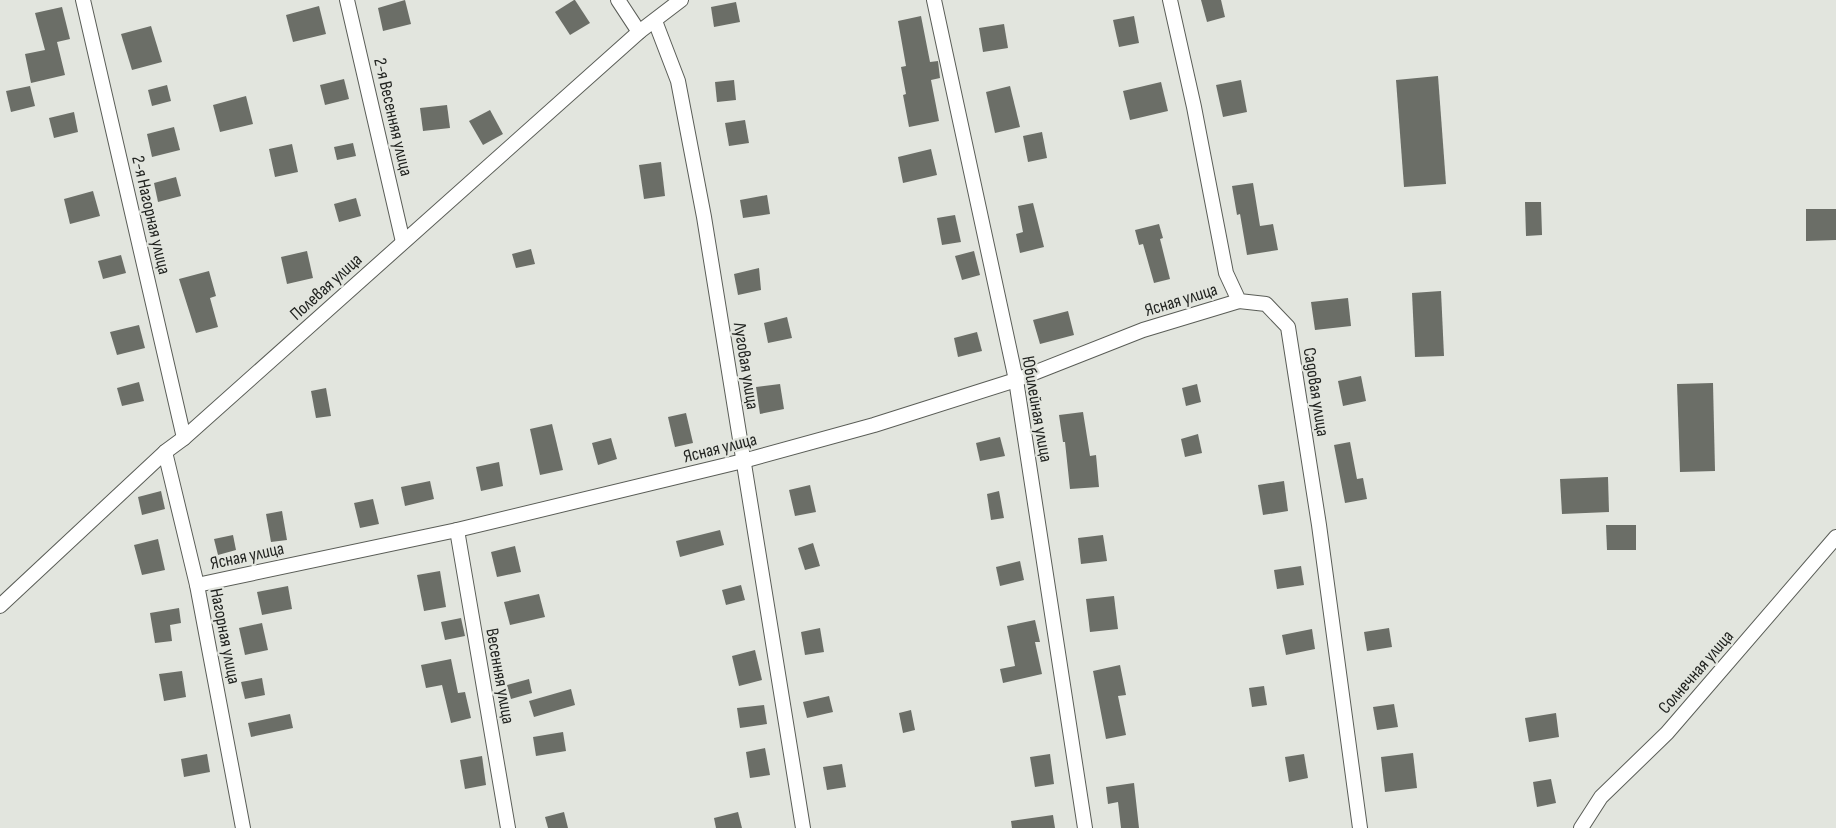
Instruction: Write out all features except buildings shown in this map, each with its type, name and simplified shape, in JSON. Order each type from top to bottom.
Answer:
[{"type":"street","name":"2-я Нагорная улица","points":[[83,0],[184,438]]},
{"type":"street","name":"2-я Весенняя улица","points":[[347,0],[403,242]]},
{"type":"street","points":[[618,0],[639,32]]},
{"type":"street","name":"Полевая улица","points":[[0,606],[165,452],[184,438],[639,32],[681,0]]},
{"type":"street","name":"Юбилейная улица","points":[[934,0],[1016,380],[1085,828]]},
{"type":"street","points":[[1170,0],[1194,107],[1226,273],[1239,301]]},
{"type":"street","name":"Луговая улица","points":[[655,21],[678,81],[704,217],[802,828]]},
{"type":"street","name":"Ясная улица","points":[[197,585],[457,530],[743,461],[874,425],[1016,380],[1143,330],[1239,301]]},
{"type":"street","name":"Садовая улица","points":[[1239,301],[1266,304],[1287,327],[1319,525],[1360,828]]},
{"type":"street","name":"Нагорная улица","points":[[165,452],[197,585],[243,828]]},
{"type":"street","name":"Весенняя улица","points":[[457,530],[508,828]]},
{"type":"street","name":"Солнечная улица","points":[[1581,828],[1601,797],[1667,733],[1836,537]]}]
